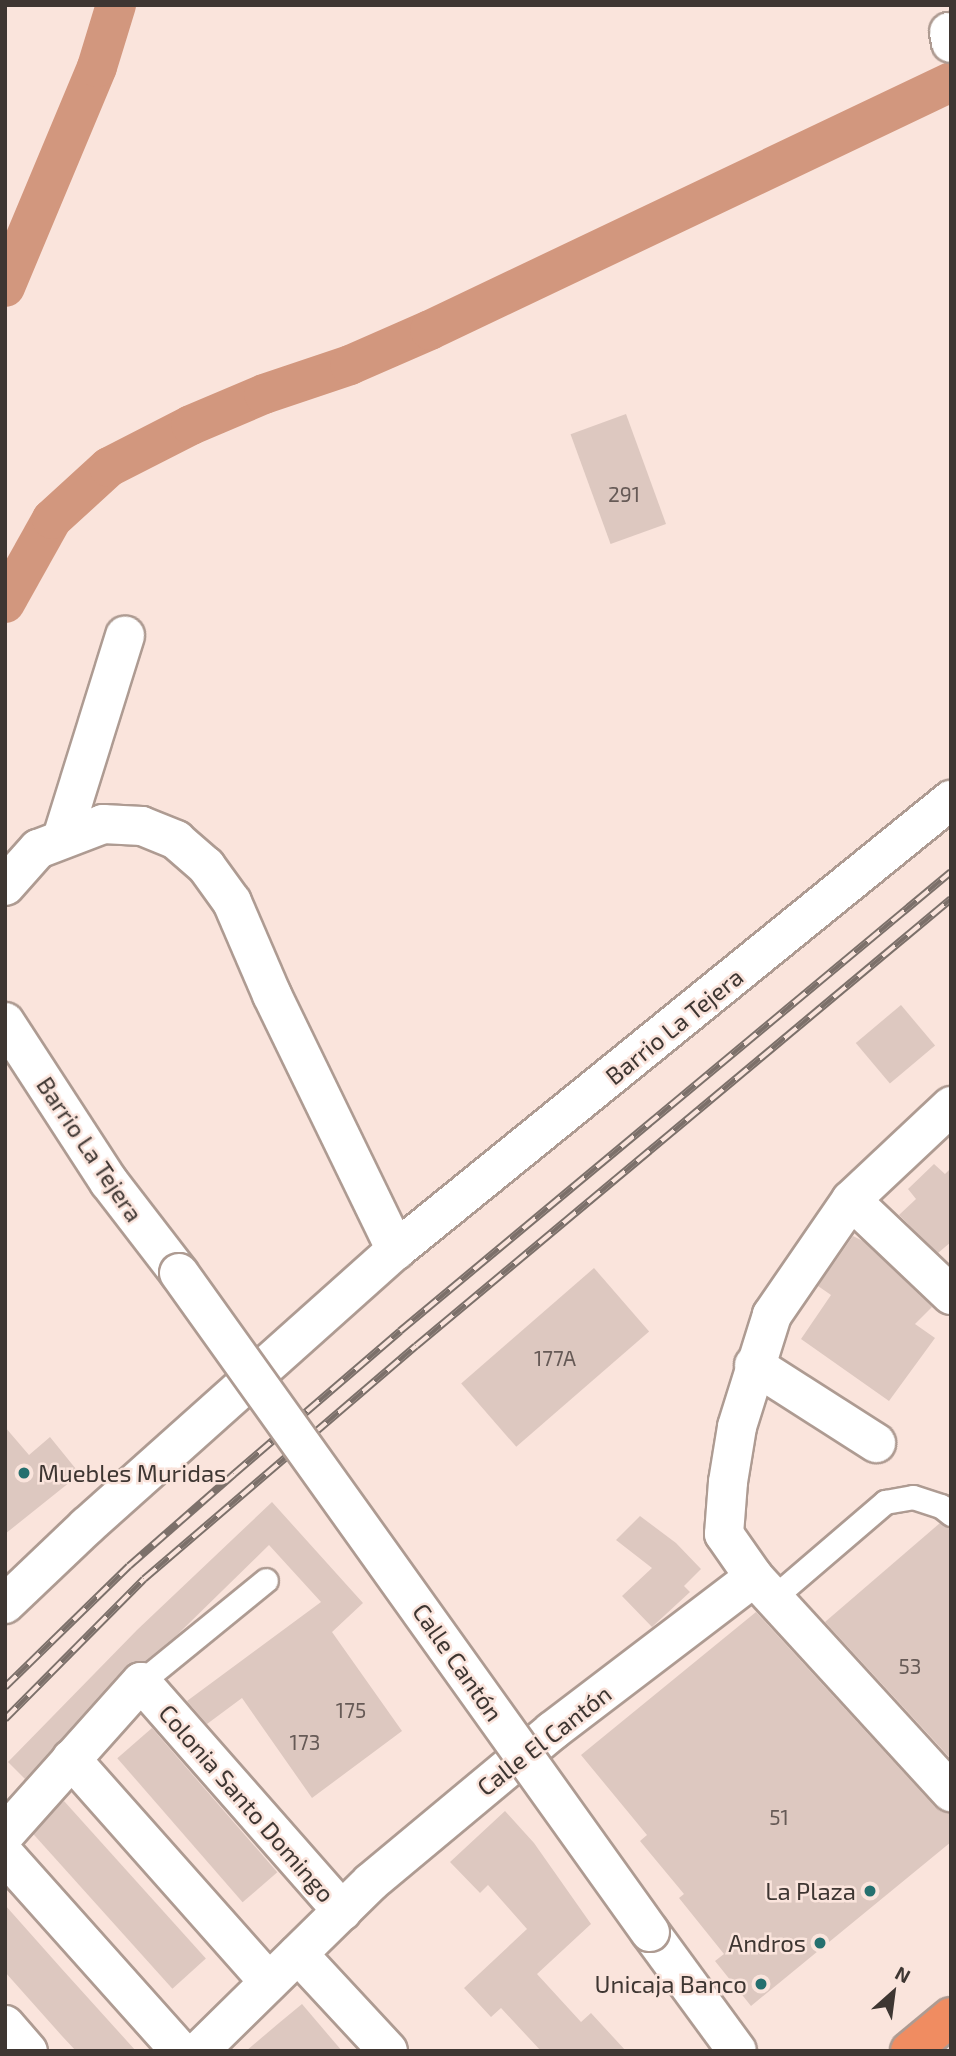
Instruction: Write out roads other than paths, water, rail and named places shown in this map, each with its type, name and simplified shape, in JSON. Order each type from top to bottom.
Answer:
[{"type":"street","points":[[62,838],[125,636]]},
{"type":"street","name":"Barrio La Tejera","points":[[5,1604],[143,1475],[396,1250],[951,800]]},
{"type":"street","points":[[5,886],[38,849],[103,824],[142,827],[176,840],[206,866],[232,902],[272,995],[396,1250]]},
{"type":"street","name":"Barrio La Tejera","points":[[5,1022],[109,1182],[179,1273]]},
{"type":"street","points":[[951,1107],[851,1200],[772,1315],[754,1365],[737,1427],[728,1482],[724,1534],[763,1587],[951,1793]]},
{"type":"street","points":[[851,1200],[951,1295]]},
{"type":"street","name":"Calle Cantón","points":[[179,1273],[737,2051]]},
{"type":"street","points":[[754,1365],[876,1443]]},
{"type":"street","name":"Calle El Cantón","points":[[342,1911],[371,1882],[503,1770],[763,1587]]},
{"type":"street","name":"Colonia Santo Domingo","points":[[5,1834],[141,1682],[342,1911],[195,2050],[5,1855]]},
{"type":"street","points":[[71,1759],[269,1982]]},
{"type":"street","points":[[298,1954],[388,2051]]},
{"type":"street","points":[[5,2025],[28,2051]]},
{"type":"lane","points":[[763,1587],[886,1502],[913,1497],[941,1506],[951,1514]]},
{"type":"lane","name":"Colonia Santo Domingo","points":[[141,1682],[266,1580]]},
{"type":"waterway","points":[[5,287],[97,67],[116,5]]},
{"type":"waterway","points":[[5,603],[52,519],[109,467],[191,425],[264,394],[350,365],[430,330],[951,82]]},
{"type":"railway","points":[[5,1687],[129,1566],[234,1474],[400,1331],[951,872]]},
{"type":"railway","points":[[5,1719],[144,1579],[416,1346],[951,899]]},
{"type":"place","name":"Muebles Muridas","points":[[24,1473]]},
{"type":"place","name":"La Plaza","points":[[870,1891]]},
{"type":"place","name":"Andros","points":[[820,1943]]},
{"type":"place","name":"Unicaja Banco","points":[[761,1984]]}]
